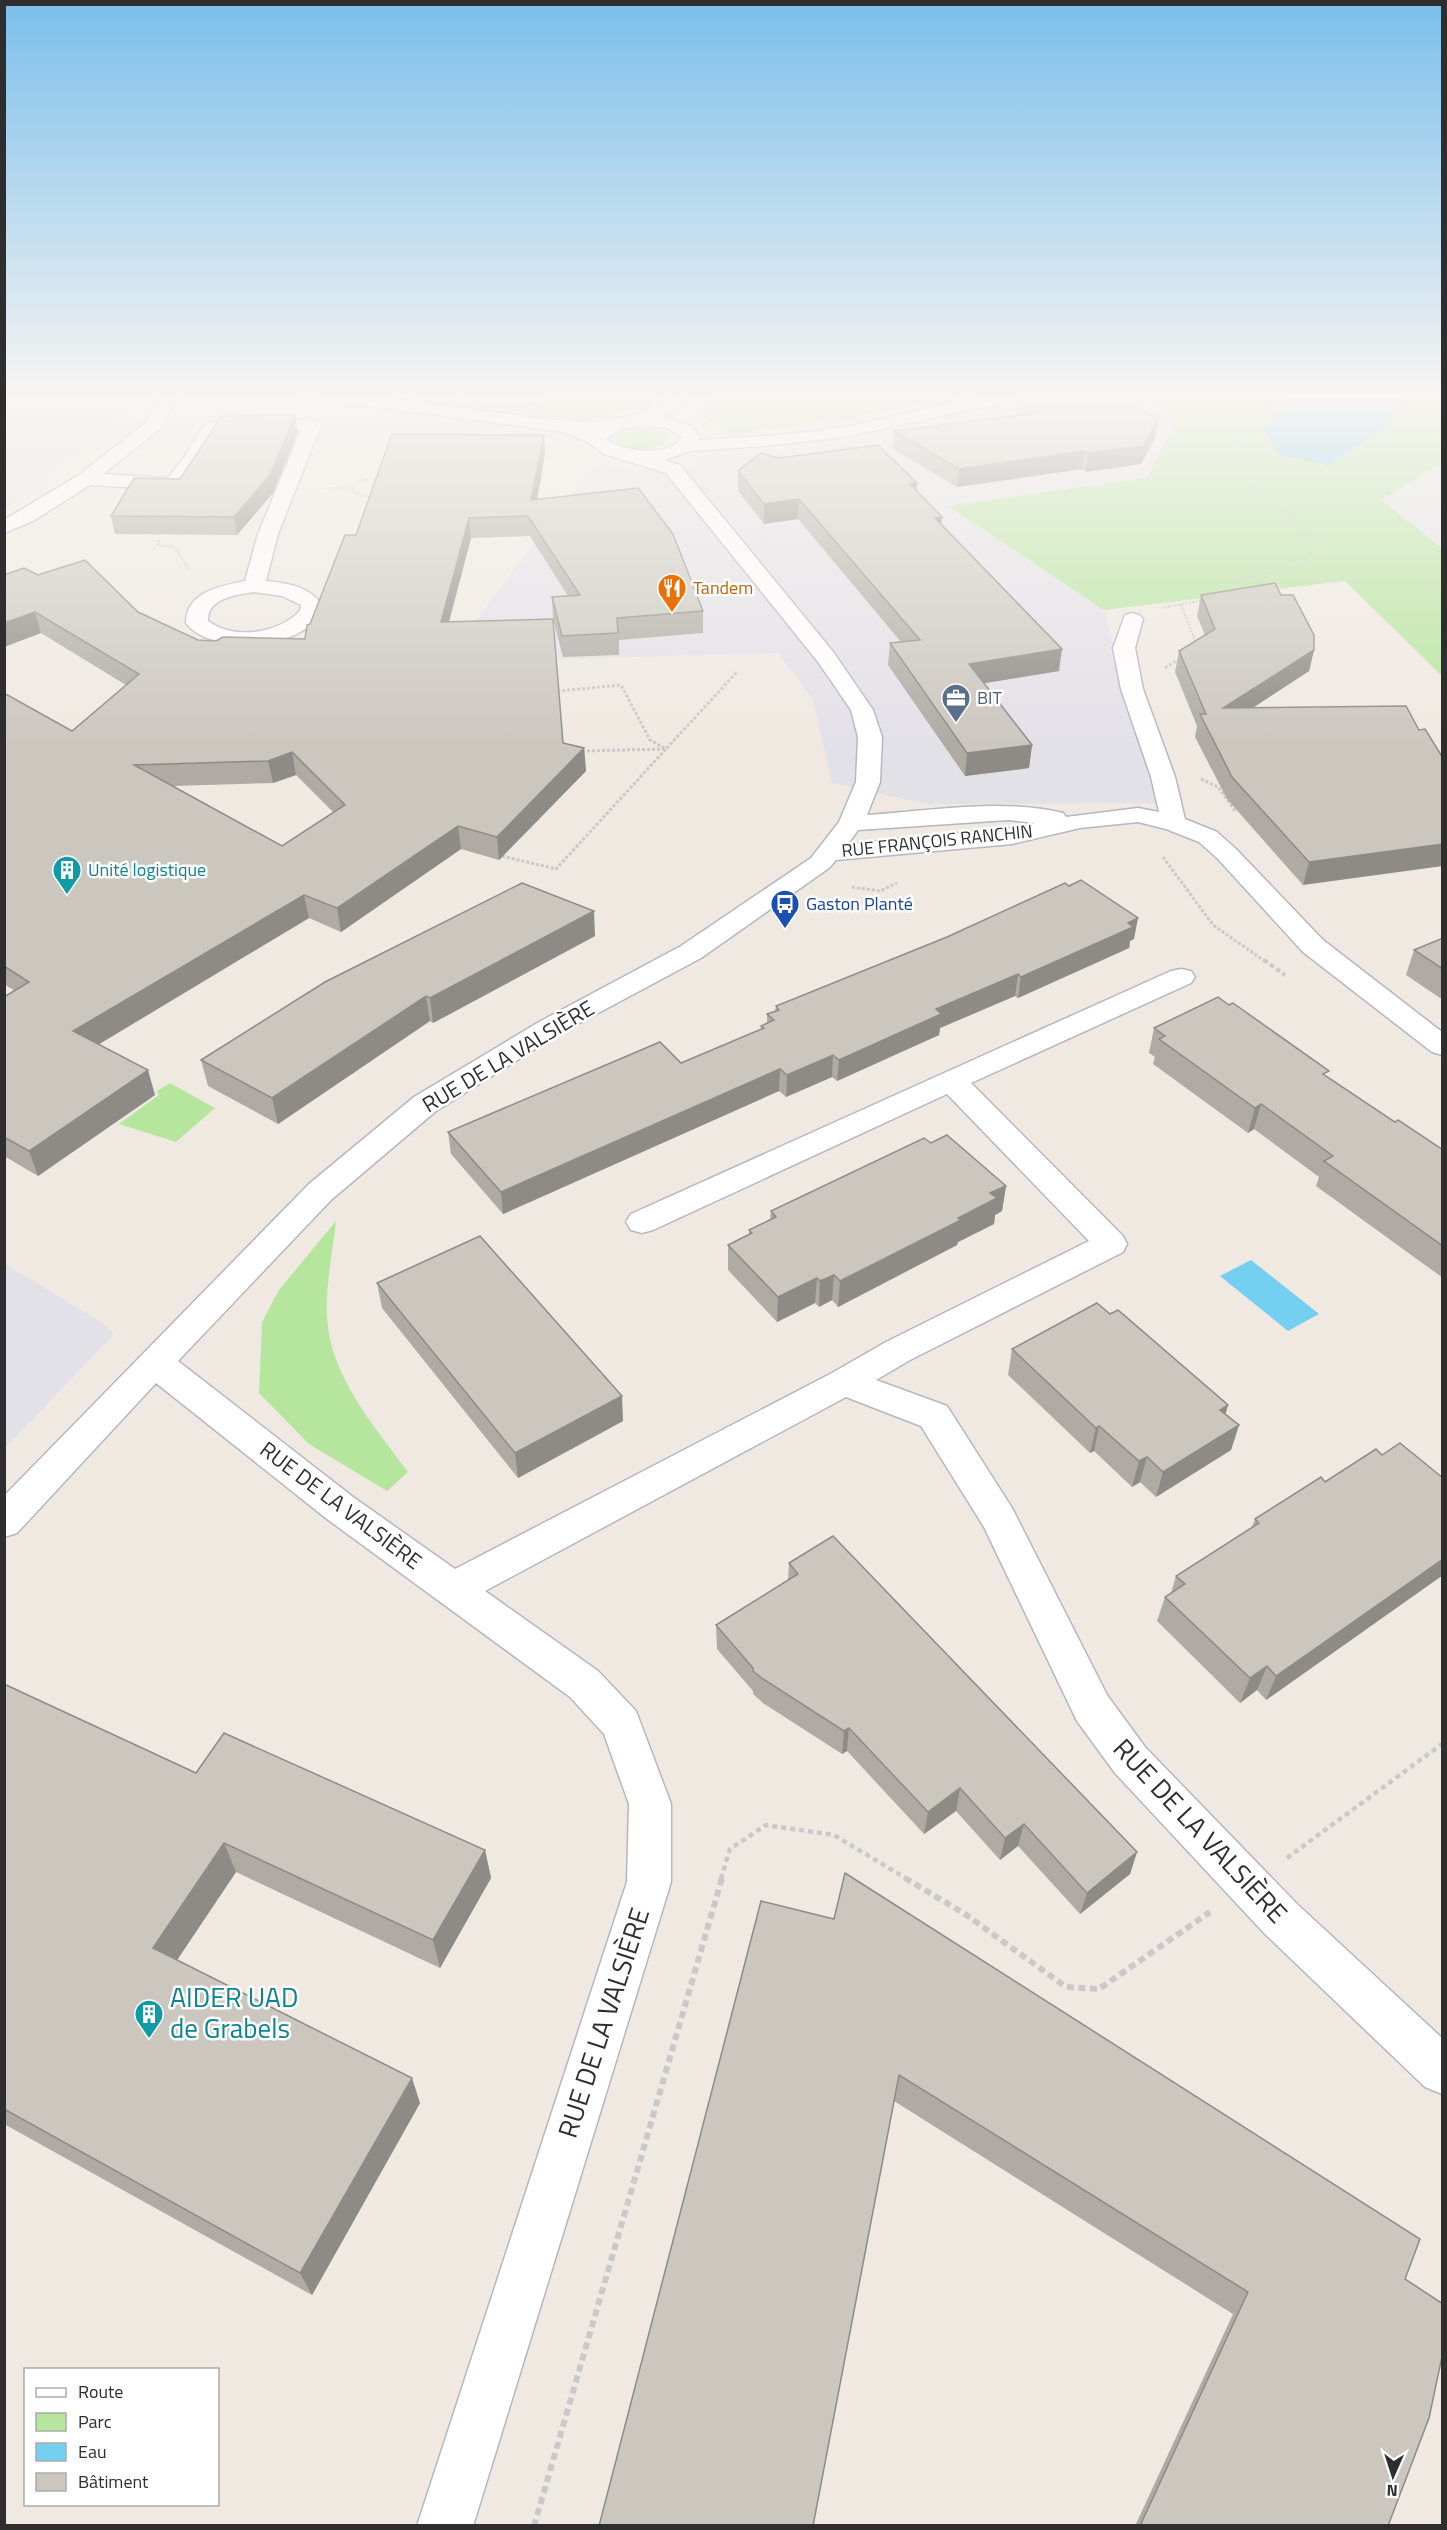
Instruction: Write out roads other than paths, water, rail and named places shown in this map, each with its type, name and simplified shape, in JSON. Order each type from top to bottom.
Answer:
[{"type":"street","points":[[4,527],[37,510]]},
{"type":"street","points":[[254,586],[268,534],[278,510]]},
{"type":"street","name":"RUE DE LA VALSIÈRE","points":[[445,2526],[649,1882],[650,1804],[621,1724],[584,1684],[340,1508],[201,1397],[176,1382],[157,1362],[320,1192],[425,1104],[549,1028],[691,952],[820,863],[851,823],[868,782],[870,737],[862,710],[724,510]]},
{"type":"street","points":[[254,586],[272,586],[299,593],[308,599],[311,606],[309,614],[301,622],[276,633],[251,637],[213,633],[197,623],[195,615],[199,606],[209,599],[222,593],[254,586]]},
{"type":"street","points":[[1132,619],[1124,648],[1132,689],[1163,777],[1174,823]]},
{"type":"street","name":"RUE FRANÇOIS RANCHIN","points":[[851,823],[1008,813],[1080,821]]},
{"type":"street","name":"RUE FRANÇOIS RANCHIN","points":[[829,853],[1012,836],[1080,821],[1138,815],[1174,823],[1208,837],[1227,854],[1313,946],[1443,1046]]},
{"type":"street","points":[[642,1222],[1181,977]]},
{"type":"street","points":[[453,1589],[898,1352],[1111,1244],[951,1081]]},
{"type":"street","points":[[4,1522],[157,1362]]},
{"type":"street","name":"RUE DE LA VALSIÈRE","points":[[844,1382],[934,1416],[999,1519],[1092,1708],[1130,1760],[1249,1886],[1347,1982],[1443,2070]]},
{"type":"water","points":[[1251,1260],[1319,1314],[1288,1331],[1220,1276]]},
{"type":"place","name":"Tandem","points":[[672,614]]},
{"type":"place","name":"BIT","points":[[956,724]]},
{"type":"place","name":"Unité logistique","points":[[67,896]]},
{"type":"place","name":"Gaston Planté","points":[[785,930]]},
{"type":"place","name":"AIDER UAD de Grabels","points":[[149,2040]]}]
